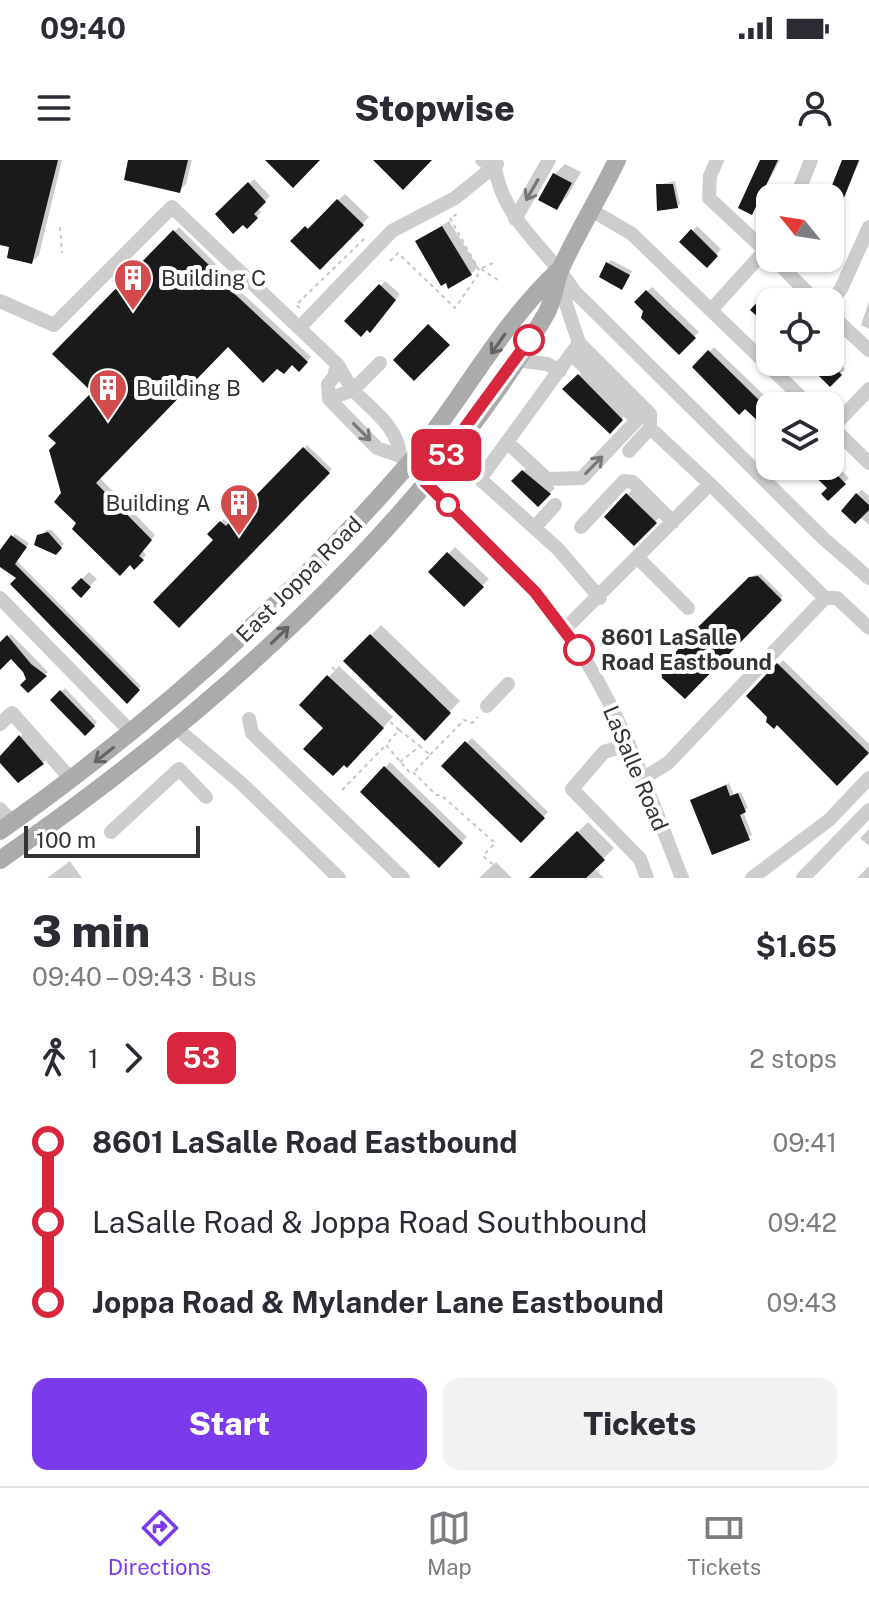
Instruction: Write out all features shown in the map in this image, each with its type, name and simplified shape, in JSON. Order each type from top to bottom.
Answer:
[{"type":"main road","name":"East Joppa Road","points":[[0,860],[176,728],[223,688],[328,588],[425,482],[516,360],[548,310],[560,269],[617,160]]},
{"type":"main road","name":"East Joppa Road","points":[[4,821],[72,780],[132,733],[207,670],[320,563],[529,298],[560,269]]},
{"type":"main road","points":[[404,460],[425,482]]},
{"type":"main road","points":[[207,670],[223,688]]},
{"type":"street","points":[[515,219],[549,160]]},
{"type":"street","points":[[717,160],[710,176],[709,198],[756,240]]},
{"type":"street","points":[[802,184],[811,160]]},
{"type":"street","points":[[300,327],[392,231],[455,198],[492,163],[502,196],[515,219],[542,254],[560,269],[575,292],[824,539],[869,578]]},
{"type":"street","points":[[0,301],[54,325],[172,207],[337,364],[353,390],[388,425],[404,460]]},
{"type":"street","points":[[593,211],[632,234],[796,392]]},
{"type":"street","points":[[841,288],[869,227]]},
{"type":"street","points":[[711,310],[756,266]]},
{"type":"street","points":[[508,443],[547,479],[582,478],[637,420],[575,348],[560,269]]},
{"type":"street","points":[[789,272],[804,288]]},
{"type":"street","points":[[844,327],[869,350]]},
{"type":"street","points":[[575,348],[480,479],[535,527],[600,598]]},
{"type":"street","points":[[575,348],[650,414],[650,428],[629,451]]},
{"type":"street","points":[[516,360],[547,364],[560,371]]},
{"type":"street","points":[[329,399],[353,390],[380,363]]},
{"type":"street","points":[[337,364],[334,377],[328,384],[329,399],[377,448],[404,460]]},
{"type":"street","points":[[844,413],[869,389]]},
{"type":"street","points":[[650,428],[825,598],[837,598],[869,628]]},
{"type":"street","points":[[844,439],[869,463]]},
{"type":"street","points":[[581,527],[624,481],[633,482],[673,522]]},
{"type":"street","name":"LaSalle Road","points":[[425,482],[526,581],[565,629],[629,744],[682,878]]},
{"type":"street","points":[[565,629],[600,598],[710,484]]},
{"type":"street","points":[[535,527],[555,505]]},
{"type":"street","points":[[638,558],[688,608]]},
{"type":"street","points":[[0,598],[132,733]]},
{"type":"street","points":[[642,779],[668,763],[825,598]]},
{"type":"street","points":[[482,712],[508,684]]},
{"type":"street","points":[[0,724],[12,713],[72,780]]},
{"type":"street","points":[[249,719],[252,733],[403,878]]},
{"type":"street","points":[[176,728],[241,783],[339,878]]},
{"type":"street","points":[[629,744],[604,752],[572,789],[640,859],[647,878]]},
{"type":"street","points":[[111,832],[179,769],[206,797]]},
{"type":"street","points":[[752,878],[829,820],[869,778]]},
{"type":"street","points":[[803,878],[869,810]]},
{"type":"path","points":[[459,213],[450,218],[480,271],[498,280]]},
{"type":"path","points":[[60,227],[62,253]]},
{"type":"path","points":[[303,312],[296,305],[362,238],[374,238]]},
{"type":"path","points":[[390,261],[397,252],[455,308],[480,271],[493,263]]},
{"type":"path","points":[[332,667],[430,755]]},
{"type":"path","points":[[413,772],[464,720],[472,723],[482,712]]},
{"type":"path","points":[[342,790],[399,730]]},
{"type":"path","points":[[386,745],[410,773],[413,772],[495,843],[483,856],[509,878]]},
{"type":"path","points":[[399,763],[420,746]]},
{"type":"building","points":[[0,160],[58,160],[32,264],[7,258],[9,247],[0,245]]},
{"type":"building","points":[[128,160],[188,160],[180,193],[124,180]]},
{"type":"building","points":[[265,160],[320,160],[293,188]]},
{"type":"building","points":[[373,160],[432,160],[403,190]]},
{"type":"building","points":[[760,160],[778,160],[767,184],[756,184],[756,207],[752,215],[738,208]]},
{"type":"building","points":[[842,160],[859,160],[844,198],[844,184],[833,184]]},
{"type":"building","points":[[553,173],[572,183],[557,210],[538,200]]},
{"type":"building","points":[[248,182],[266,202],[254,214],[258,218],[247,229],[243,225],[233,234],[215,214]]},
{"type":"building","points":[[656,184],[673,184],[678,208],[657,211]]},
{"type":"building","points":[[337,199],[364,225],[320,270],[290,241],[305,226],[308,229]]},
{"type":"building","points":[[442,226],[472,275],[448,289],[446,283],[441,286],[415,241]]},
{"type":"building","points":[[691,229],[718,256],[707,268],[679,242]]},
{"type":"building","name":"Building B","points":[[173,230],[214,270],[211,272],[308,362],[299,372],[292,365],[284,374],[277,369],[263,383],[228,347],[96,483],[152,540],[139,556],[144,560],[134,570],[130,565],[120,576],[72,529],[76,523],[54,502],[61,493],[49,450],[56,443],[48,436],[92,392],[52,354]]},
{"type":"building","points":[[606,262],[630,275],[622,290],[599,277]]},
{"type":"building","points":[[379,284],[396,300],[370,333],[367,330],[361,337],[344,321]]},
{"type":"building","points":[[646,290],[696,338],[679,355],[641,318],[643,311],[634,302]]},
{"type":"building","points":[[428,324],[450,345],[414,381],[393,360]]},
{"type":"building","points":[[708,350],[756,397],[756,419],[745,409],[739,415],[692,367]]},
{"type":"building","points":[[578,374],[623,420],[610,434],[562,389]]},
{"type":"building","points":[[819,376],[841,376],[830,387]]},
{"type":"building","name":"Building A","points":[[303,447],[330,473],[179,628],[153,602],[213,540],[207,534],[220,521],[226,526]]},
{"type":"building","points":[[522,470],[551,494],[538,507],[511,481]]},
{"type":"building","points":[[819,480],[842,480],[846,484],[828,501],[821,494],[827,488]]},
{"type":"building","points":[[626,493],[657,523],[634,546],[604,517]]},
{"type":"building","points":[[856,493],[869,505],[869,510],[855,524],[841,511]]},
{"type":"building","points":[[48,532],[62,548],[56,555],[34,545],[37,535]]},
{"type":"building","points":[[11,535],[27,547],[15,564],[140,690],[127,704],[10,584],[16,578],[0,567],[0,550]]},
{"type":"building","points":[[447,552],[484,587],[464,607],[428,572]]},
{"type":"building","points":[[758,576],[782,600],[685,699],[662,678],[661,669],[749,577]]},
{"type":"building","points":[[81,578],[91,587],[81,598],[71,588]]},
{"type":"building","points":[[370,634],[451,713],[425,741],[343,661]]},
{"type":"building","points":[[7,635],[31,664],[47,676],[28,693],[20,685],[26,679],[23,672],[11,659],[0,670],[0,642]]},
{"type":"building","points":[[777,663],[869,753],[837,786],[777,725],[774,729],[766,722],[767,717],[746,696]]},
{"type":"building","points":[[327,675],[384,728],[347,768],[344,765],[333,776],[303,749],[323,728],[299,705]]},
{"type":"building","points":[[60,690],[95,726],[85,736],[50,700]]},
{"type":"building","points":[[19,735],[44,764],[18,783],[0,763],[0,756]]},
{"type":"building","points":[[465,741],[545,818],[521,843],[441,766]]},
{"type":"building","points":[[384,766],[463,843],[439,868],[360,792]]},
{"type":"building","points":[[726,785],[730,796],[738,793],[746,812],[740,815],[750,840],[712,855],[690,800]]},
{"type":"building","points":[[577,831],[605,860],[586,878],[529,878]]},
{"type":"bus line","name":"53","points":[[529,340],[482,409],[425,482],[535,592],[579,650]]},
{"type":"place","name":"Building C","points":[[133,312]]},
{"type":"place","name":"Building B","points":[[108,422]]},
{"type":"place","name":"Building A","points":[[239,537]]},
{"type":"place","name":"8601 LaSalle Road Eastbound","points":[[579,650]]}]
